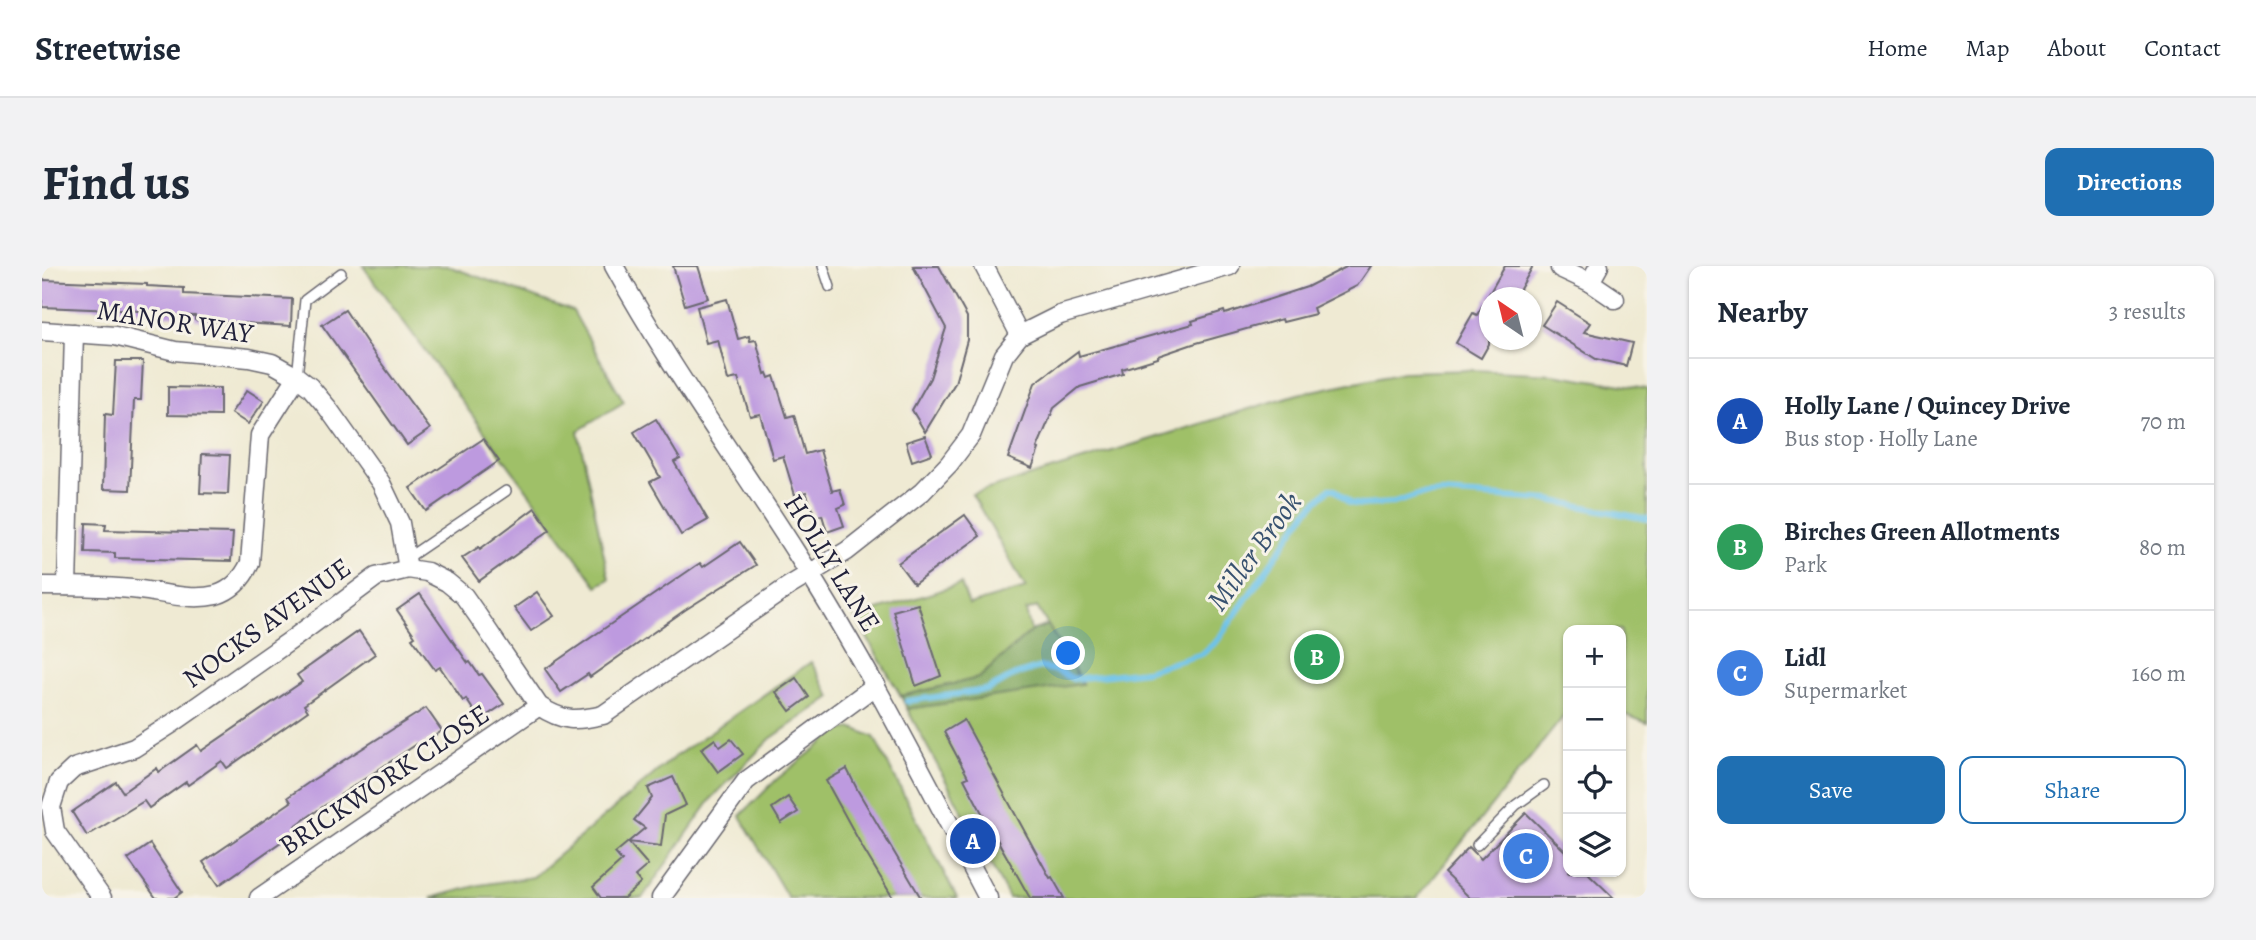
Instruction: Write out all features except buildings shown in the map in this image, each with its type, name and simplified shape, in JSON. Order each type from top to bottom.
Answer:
[{"type":"street","name":"HOLLY LANE","points":[[614,266],[642,316],[810,574],[876,685],[988,898]]},
{"type":"street","points":[[984,266],[1020,335]]},
{"type":"street","points":[[407,564],[447,582],[464,596],[540,706],[554,716],[577,721],[603,715],[847,551],[911,501],[949,464],[971,435],[1004,355],[1020,335],[1060,315],[1230,266]]},
{"type":"street","points":[[1590,282],[1599,266]]},
{"type":"street","points":[[1560,268],[1590,282],[1615,299]]},
{"type":"street","name":"MANOR WAY","points":[[42,331],[116,336],[175,351],[249,358],[272,363],[298,377],[327,407],[381,483],[400,523],[407,564]]},
{"type":"street","points":[[67,586],[74,334]]},
{"type":"street","points":[[42,586],[139,590],[196,597],[218,594],[243,578],[250,563],[260,435],[298,377]]},
{"type":"street","name":"NOCKS AVENUE","points":[[102,898],[55,831],[51,807],[59,782],[74,768],[134,748],[295,638],[376,577],[407,564]]},
{"type":"street","points":[[661,898],[746,781],[876,685]]},
{"type":"street","name":"BRICKWORK CLOSE","points":[[259,898],[540,706]]},
{"type":"lane","points":[[823,266],[830,287]]},
{"type":"lane","points":[[298,377],[305,300],[341,273]]},
{"type":"lane","points":[[407,564],[506,491]]},
{"type":"lane","points":[[1477,845],[1516,805],[1544,785]]},
{"type":"green space","points":[[363,266],[448,266],[573,311],[624,402],[578,431],[609,579],[597,586]]},
{"type":"green space","points":[[1473,370],[1553,374],[1647,389],[1647,723],[1626,715],[1626,625],[1563,625],[1563,717],[1417,898],[1009,898],[907,709],[1082,683],[1037,607],[1026,611],[1031,631],[979,678],[901,696],[855,617],[961,584],[969,605],[1026,588],[972,494],[1298,394],[1403,372]]},
{"type":"green space","points":[[1048,625],[1082,684],[907,709],[901,696],[979,678],[1031,631]]},
{"type":"green space","points":[[811,662],[831,697],[770,739],[712,798],[642,898],[431,898],[480,885],[533,877],[673,758]]},
{"type":"green space","points":[[853,728],[874,737],[957,898],[788,898],[740,816],[777,779],[839,730]]},
{"type":"waterway","name":"Miller Brook","points":[[907,701],[987,690],[1015,675],[1040,667],[1058,671],[1073,679],[1145,671],[1202,654],[1217,641],[1308,510],[1329,489],[1335,489],[1349,503],[1361,505],[1394,503],[1418,495],[1442,493],[1549,500],[1647,519]]},
{"type":"place","name":"Birches Green Allotments","points":[[1317,657]]},
{"type":"place","name":"Holly Lane / Quincey Drive","points":[[973,841]]},
{"type":"place","name":"Lidl","points":[[1526,856]]}]
